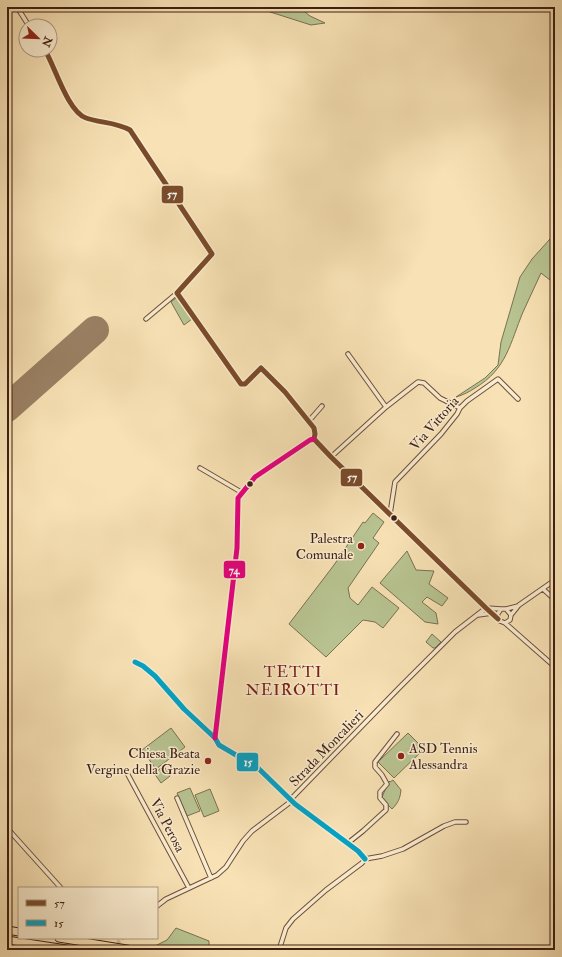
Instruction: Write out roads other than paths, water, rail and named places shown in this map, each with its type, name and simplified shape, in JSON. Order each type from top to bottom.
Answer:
[{"type":"highway","points":[[7,930],[18,932]]},
{"type":"highway","points":[[65,939],[133,950]]},
{"type":"highway","points":[[7,940],[73,950]]},
{"type":"street","points":[[17,7],[24,18]]},
{"type":"street","points":[[49,58],[63,88],[77,112],[87,118],[124,126],[130,130],[212,254],[177,293],[146,319]]},
{"type":"street","points":[[177,293],[241,384],[245,384],[261,368],[285,392],[314,428],[314,439]]},
{"type":"street","points":[[348,354],[386,407]]},
{"type":"street","name":"Via Vittoria","points":[[390,514],[395,482],[441,434],[467,401],[498,379],[518,399]]},
{"type":"street","points":[[331,457],[386,407],[418,382],[424,383],[440,398],[460,408]]},
{"type":"street","points":[[308,422],[322,406]]},
{"type":"street","points":[[314,439],[486,608],[555,667]]},
{"type":"street","points":[[215,738],[237,548],[238,498],[241,492],[255,477],[310,440],[314,439]]},
{"type":"street","points":[[200,468],[241,492]]},
{"type":"street","points":[[486,608],[506,609],[519,605],[555,580]]},
{"type":"street","points":[[543,589],[555,600]]},
{"type":"street","points":[[504,623],[509,622],[519,605]]},
{"type":"street","name":"Strada Moncalieri","points":[[158,905],[166,899],[211,878],[226,867],[243,841],[252,831],[289,803],[455,632],[486,608]]},
{"type":"street","points":[[498,618],[498,613],[501,609]]},
{"type":"street","points":[[506,609],[511,617],[514,632]]},
{"type":"street","points":[[477,616],[492,613]]},
{"type":"street","points":[[135,662],[143,666],[154,676],[184,709],[215,738],[219,745],[258,768],[291,800],[358,850],[365,858]]},
{"type":"street","points":[[348,843],[386,810],[386,805],[380,798],[380,792],[387,784],[375,767],[375,762],[397,734]]},
{"type":"street","name":"Via Perosa","points":[[127,773],[189,888]]},
{"type":"street","points":[[177,798],[211,878]]},
{"type":"street","points":[[365,858],[382,856],[403,849],[444,826],[455,822],[466,822]]},
{"type":"street","points":[[7,828],[60,887]]},
{"type":"street","points":[[279,950],[286,928],[293,918],[326,890],[362,863],[365,858]]},
{"type":"tunnel","points":[[109,950],[122,939]]},
{"type":"place","name":"Palestra Comunale","points":[[361,546]]},
{"type":"place","name":"ASD Tennis Alessandra","points":[[401,756]]},
{"type":"place","name":"Chiesa Beata Vergine della Grazie","points":[[208,761]]},
{"type":"district","name":"TETTI NEIROTTI","points":[[293,680]]}]
